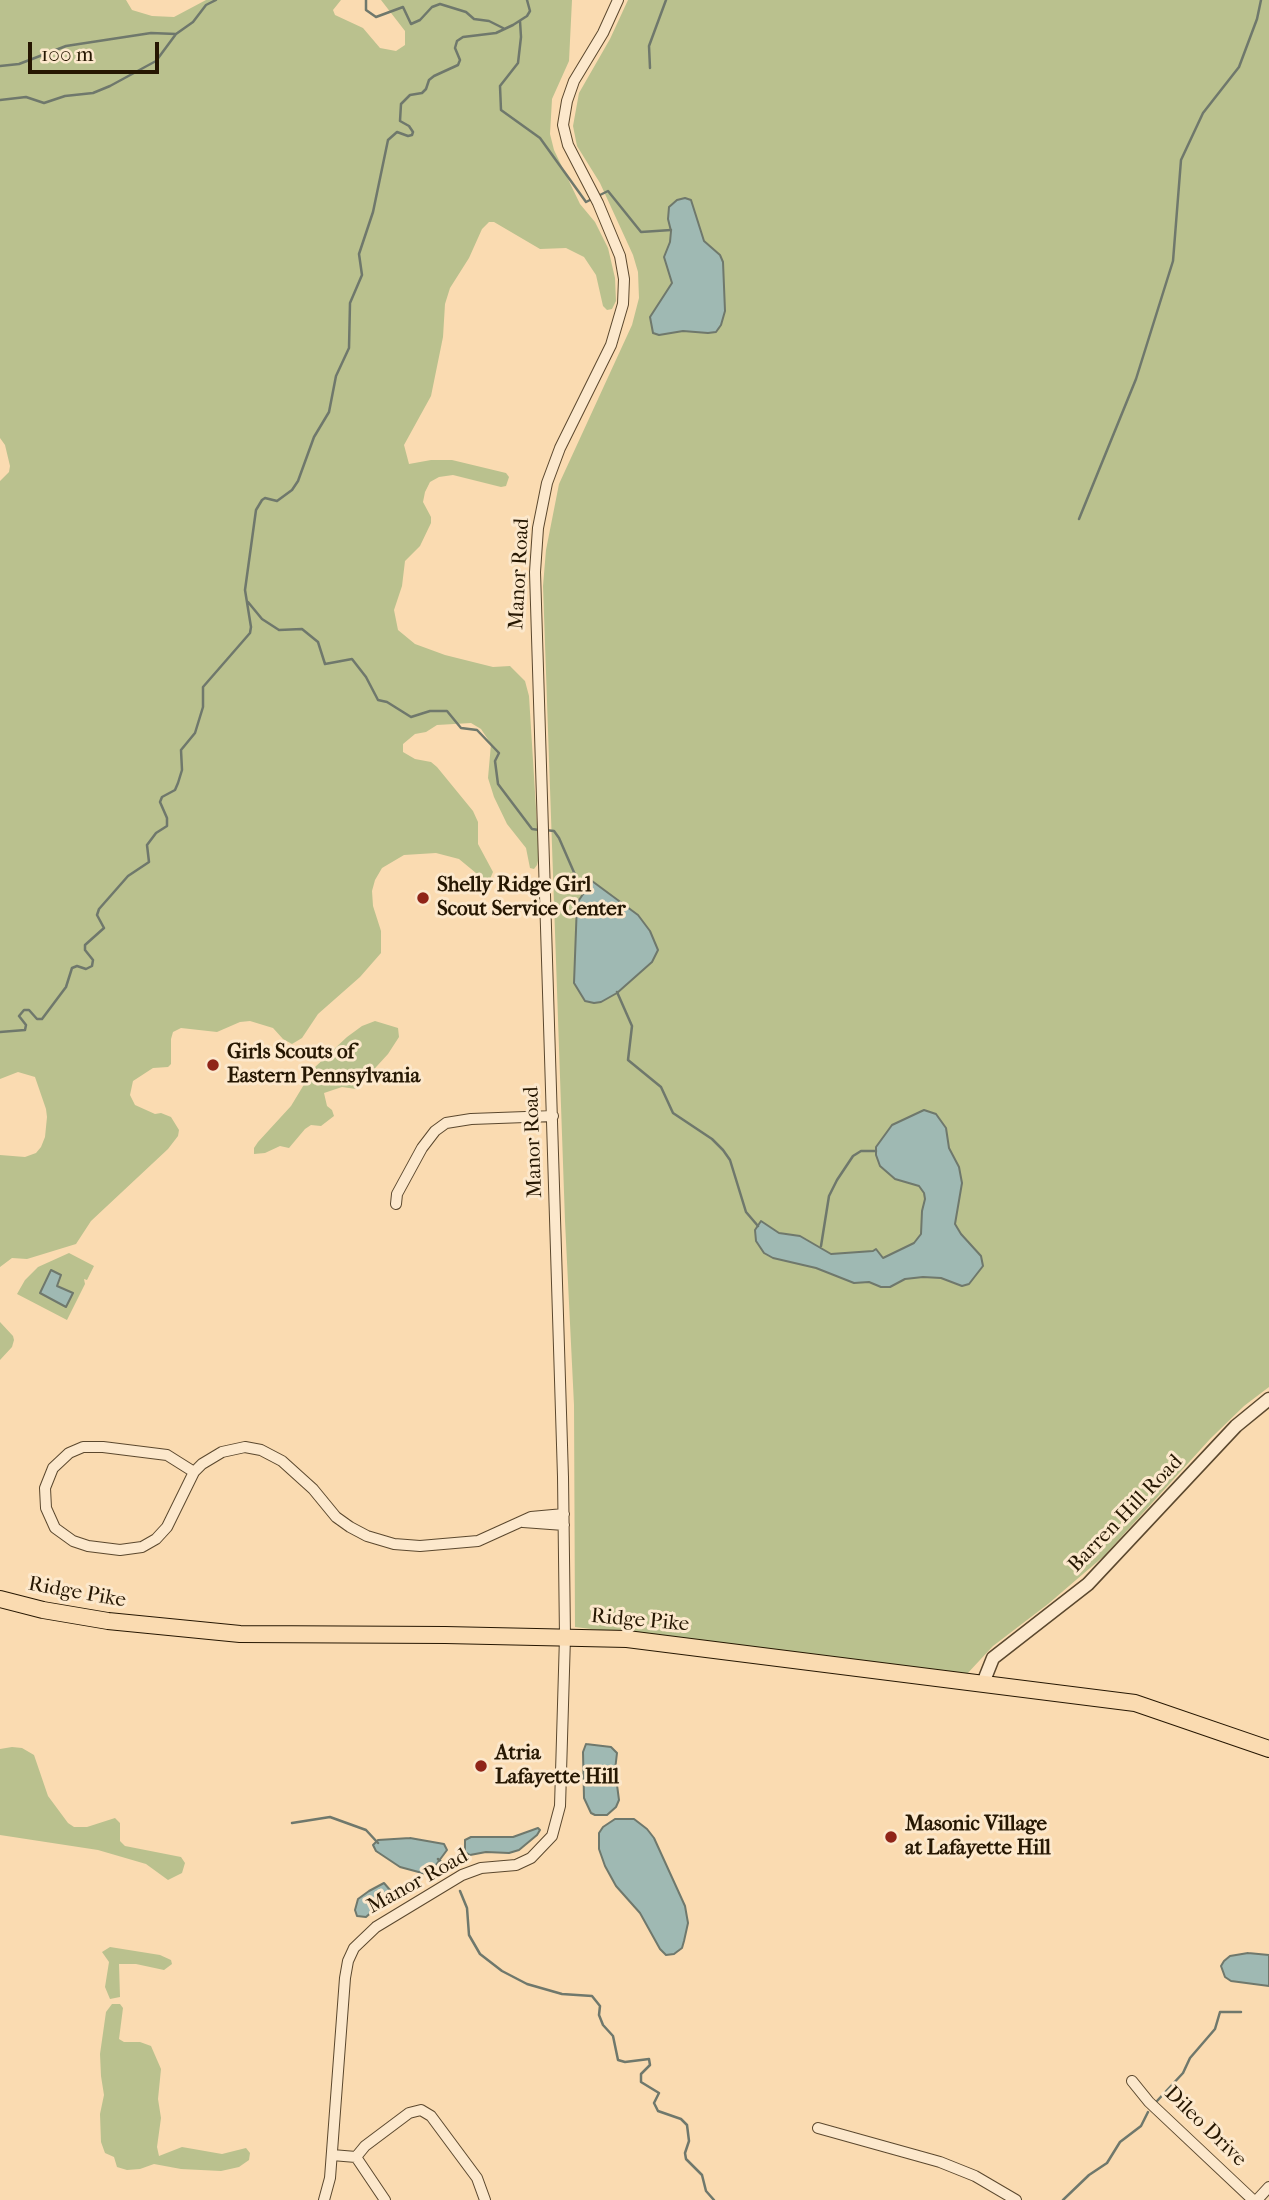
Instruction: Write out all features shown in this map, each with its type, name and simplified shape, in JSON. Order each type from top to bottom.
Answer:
[{"type":"main road","name":"Ridge Pike","points":[[0,1599],[43,1610],[108,1621],[240,1634],[627,1639],[1135,1703],[1269,1749]]},
{"type":"street","name":"Manor Road","points":[[324,2200],[329,2186],[332,2155],[345,1978],[354,1948],[376,1927],[462,1875],[481,1868],[516,1865],[531,1858],[542,1849],[555,1829],[560,1806],[565,1637],[564,1520],[535,572],[538,528],[547,483],[560,448],[611,345],[624,304],[620,256],[571,152],[563,125],[565,109],[575,81],[603,33],[618,0]]},
{"type":"street","points":[[396,1204],[397,1194],[422,1148],[435,1131],[446,1123],[471,1119],[553,1116]]},
{"type":"street","name":"Barren Hill Road","points":[[983,1683],[993,1658],[1088,1584],[1236,1426],[1269,1399]]},
{"type":"street","points":[[194,1472],[167,1455],[97,1446],[83,1447],[69,1453],[52,1468],[45,1488],[46,1508],[55,1528],[73,1541],[88,1546],[135,1549],[149,1544],[162,1533],[194,1472],[208,1460],[230,1449],[245,1447],[275,1456],[299,1475],[343,1522],[359,1532],[394,1544],[420,1546],[478,1541],[537,1516],[564,1520]]},
{"type":"street","name":"Dileo Drive","points":[[1132,2081],[1149,2102],[1255,2200]]},
{"type":"street","points":[[356,2157],[365,2146],[409,2113],[421,2110],[431,2116],[477,2178],[485,2200]]},
{"type":"street","points":[[818,2128],[940,2162],[975,2176],[1016,2200]]},
{"type":"street","points":[[332,2155],[356,2157]]},
{"type":"street","points":[[356,2157],[385,2200]]},
{"type":"street","points":[[1255,2200],[1269,2187]]},
{"type":"green space","points":[[0,0],[126,0],[132,10],[152,16],[174,17],[206,0],[341,0],[333,10],[335,15],[363,28],[380,48],[396,51],[405,45],[405,31],[381,0],[572,0],[569,61],[552,99],[550,134],[554,150],[580,204],[595,222],[608,248],[615,278],[616,301],[612,309],[607,310],[603,306],[596,275],[584,257],[566,248],[540,249],[494,222],[489,222],[482,229],[469,258],[450,288],[445,304],[443,337],[431,396],[404,445],[409,464],[452,460],[506,473],[509,477],[506,486],[501,487],[453,475],[439,477],[430,482],[423,502],[431,517],[431,523],[420,546],[405,561],[402,586],[394,610],[398,630],[415,644],[493,667],[510,666],[525,681],[529,696],[539,857],[537,865],[534,869],[530,868],[526,848],[507,824],[494,797],[488,778],[491,744],[481,729],[471,723],[437,725],[426,732],[415,734],[403,744],[403,752],[415,759],[431,762],[437,767],[473,811],[478,822],[478,844],[493,872],[490,879],[482,878],[459,859],[436,853],[404,855],[382,868],[372,891],[373,906],[381,931],[381,953],[360,977],[318,1014],[302,1038],[292,1044],[273,1028],[250,1021],[240,1022],[217,1032],[181,1028],[173,1032],[171,1064],[168,1067],[153,1068],[133,1081],[130,1095],[135,1105],[155,1114],[171,1117],[179,1130],[178,1136],[168,1149],[91,1221],[76,1244],[27,1259],[12,1258],[0,1267],[0,1155],[25,1157],[36,1153],[45,1137],[47,1117],[35,1077],[18,1072],[0,1079],[0,481],[9,472],[10,466],[5,445],[0,438]]},
{"type":"green space","points":[[628,0],[1269,0],[1269,1387],[1244,1406],[1210,1439],[1104,1556],[993,1646],[966,1675],[575,1627],[574,1405],[543,586],[546,550],[559,484],[632,325],[639,298],[638,272],[633,255],[600,183],[577,146],[573,126],[579,93],[610,39]]},
{"type":"green space","points":[[375,1021],[398,1028],[399,1037],[388,1054],[356,1089],[342,1087],[324,1093],[327,1106],[334,1116],[321,1126],[311,1125],[305,1129],[289,1148],[280,1146],[265,1153],[254,1154],[258,1142],[291,1106],[314,1068],[347,1037],[362,1026]]},
{"type":"green space","points":[[69,1253],[94,1266],[87,1280],[84,1279],[85,1284],[67,1320],[17,1294],[25,1280],[38,1267]]},
{"type":"green space","points":[[0,1322],[14,1340],[12,1347],[0,1360]]},
{"type":"green space","points":[[22,1748],[34,1755],[48,1796],[68,1823],[74,1827],[87,1827],[115,1818],[120,1823],[120,1841],[125,1846],[181,1857],[185,1863],[182,1873],[168,1880],[146,1864],[98,1850],[0,1835],[0,1749]]},
{"type":"green space","points":[[110,1947],[160,1955],[171,1960],[172,1964],[164,1970],[136,1964],[119,1964],[120,1997],[110,1999],[105,1987],[109,1962],[102,1952]]},
{"type":"green space","points":[[112,2004],[120,2004],[123,2008],[119,2039],[151,2046],[161,2069],[158,2099],[161,2118],[157,2147],[159,2156],[182,2147],[222,2154],[246,2148],[250,2153],[249,2160],[239,2167],[221,2171],[181,2169],[154,2164],[140,2169],[127,2170],[117,2167],[114,2157],[105,2153],[101,2142],[100,2114],[104,2095],[100,2054],[106,2012]]},
{"type":"water","points":[[677,200],[691,200],[704,241],[720,255],[723,262],[725,311],[716,332],[683,331],[659,335],[653,333],[650,317],[672,283],[664,257],[670,242],[669,207]]},
{"type":"water","points":[[592,881],[638,915],[650,931],[658,950],[652,962],[617,993],[594,1003],[585,1001],[574,983],[577,903]]},
{"type":"water","points":[[924,1110],[936,1114],[946,1128],[949,1148],[959,1167],[962,1183],[955,1224],[981,1256],[983,1266],[969,1284],[962,1286],[941,1278],[923,1277],[905,1279],[890,1287],[869,1282],[854,1283],[816,1268],[773,1258],[764,1253],[756,1241],[755,1230],[761,1221],[779,1233],[800,1236],[831,1254],[876,1249],[883,1258],[914,1243],[921,1234],[924,1193],[919,1186],[895,1179],[880,1166],[876,1147],[892,1125]]},
{"type":"water","points":[[51,1270],[61,1275],[57,1286],[73,1293],[66,1307],[40,1293]]},
{"type":"water","points":[[586,1744],[611,1747],[617,1753],[615,1770],[619,1800],[607,1815],[591,1813],[584,1798],[583,1752]]},
{"type":"water","points":[[615,1819],[634,1819],[647,1829],[654,1838],[685,1906],[688,1923],[684,1941],[682,1948],[674,1954],[666,1955],[660,1949],[640,1913],[616,1886],[605,1866],[599,1849],[599,1833]]},
{"type":"water","points":[[538,1828],[540,1830],[537,1835],[519,1850],[470,1855],[465,1852],[465,1840],[471,1837],[513,1837]]},
{"type":"water","points":[[410,1838],[444,1844],[447,1850],[430,1873],[400,1867],[376,1851],[373,1845],[378,1840]]},
{"type":"water","points":[[384,1883],[390,1890],[387,1899],[366,1917],[357,1916],[355,1910],[358,1899]]},
{"type":"water","points":[[1248,1953],[1269,1955],[1269,1986],[1231,1981],[1225,1977],[1221,1966],[1224,1961],[1230,1956]]},
{"type":"waterway","points":[[0,100],[26,97],[44,103],[65,96],[93,93],[110,86],[156,61],[176,34],[193,22],[206,5],[216,0]]},
{"type":"waterway","points":[[366,0],[366,10],[376,17],[403,7],[411,24],[440,4],[505,29]]},
{"type":"waterway","points":[[0,1032],[25,1030],[26,1025],[19,1016],[24,1010],[29,1010],[37,1019],[42,1019],[66,987],[72,968],[77,966],[86,969],[92,966],[93,960],[85,950],[85,945],[104,928],[97,915],[99,909],[128,876],[149,862],[147,845],[156,833],[167,826],[167,818],[160,802],[162,797],[175,790],[178,783],[182,770],[181,750],[195,733],[203,707],[203,687],[250,633],[245,590],[256,510],[265,498],[277,501],[292,490],[314,437],[329,412],[336,376],[349,348],[350,303],[362,275],[359,254],[373,212],[388,140],[397,132],[408,136],[413,132],[400,121],[401,104],[410,95],[422,93],[434,76],[458,65],[460,60],[455,48],[457,41],[463,37],[496,33],[513,25],[530,11],[527,0]]},
{"type":"waterway","points":[[650,68],[649,46],[666,0]]},
{"type":"waterway","points":[[1079,519],[1136,379],[1173,261],[1181,160],[1203,113],[1239,67],[1257,19],[1261,0]]},
{"type":"waterway","points":[[520,21],[518,63],[500,86],[501,110],[540,138],[586,202],[608,191],[641,232],[671,230]]},
{"type":"waterway","points":[[0,66],[19,64],[66,46],[151,33],[176,34]]},
{"type":"waterway","points":[[248,602],[262,619],[279,630],[302,629],[318,642],[325,664],[352,659],[366,677],[378,700],[387,702],[411,717],[430,711],[447,711],[461,728],[477,730],[499,753],[495,761],[498,784],[532,829],[539,830]]},
{"type":"waterway","points":[[545,830],[554,831],[559,838],[583,893]]},
{"type":"waterway","points":[[617,992],[632,1026],[628,1060],[661,1087],[673,1113],[712,1139],[723,1150],[730,1160],[746,1212],[758,1226]]},
{"type":"waterway","points":[[821,1246],[829,1196],[837,1180],[853,1156],[861,1151],[876,1151]]},
{"type":"waterway","points":[[292,1823],[330,1817],[366,1830],[378,1843]]},
{"type":"waterway","points":[[438,1859],[447,1868]]},
{"type":"waterway","points":[[460,1891],[467,1908],[469,1935],[480,1954],[502,1971],[527,1984],[562,1994],[592,1996],[600,2006],[599,2015],[603,2025],[613,2036],[618,2060],[625,2062],[649,2059],[650,2065],[641,2074],[641,2082],[659,2093],[654,2103],[658,2111],[681,2119],[687,2125],[689,2141],[686,2159],[702,2175],[706,2191],[714,2200]]},
{"type":"waterway","points":[[1157,2101],[1183,2073],[1190,2058],[1215,2029],[1220,2012],[1241,2012]]},
{"type":"waterway","points":[[1063,2200],[1089,2175],[1107,2163],[1120,2142],[1141,2126],[1148,2112]]},
{"type":"place","name":"Shelly Ridge Girl Scout Service Center","points":[[423,898]]},
{"type":"place","name":"Girls Scouts of Eastern Pennsylvania","points":[[213,1065]]},
{"type":"place","name":"Atria Lafayette Hill","points":[[481,1766]]},
{"type":"place","name":"Masonic Village at Lafayette Hill","points":[[891,1837]]}]
